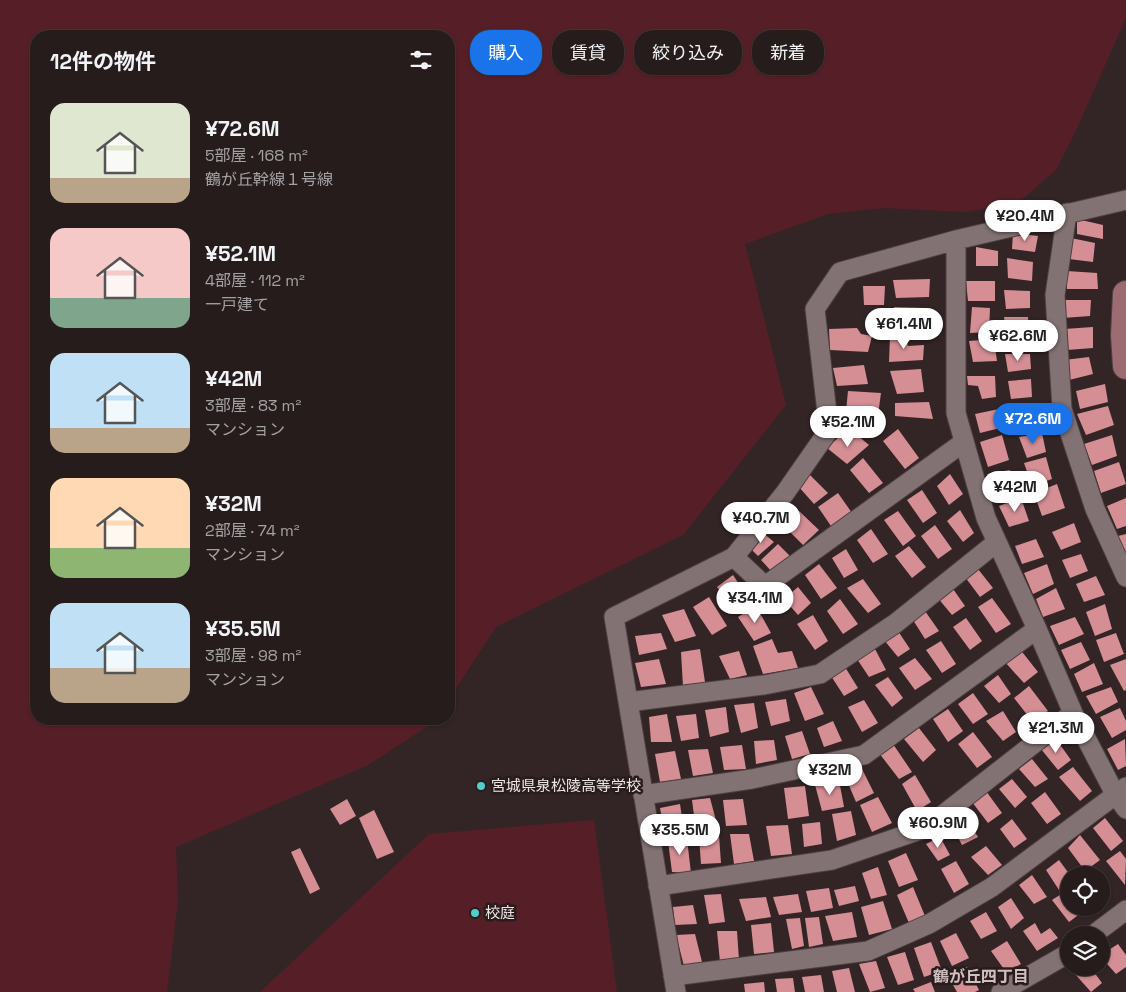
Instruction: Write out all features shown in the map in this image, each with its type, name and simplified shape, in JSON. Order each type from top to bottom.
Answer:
[{"type":"street","points":[[956,240],[956,413],[986,518],[1073,713],[1122,797],[992,887],[928,924],[868,951],[674,984],[614,617],[734,557],[785,493],[829,430],[815,309],[840,272],[956,240],[1126,200]]},
{"type":"street","points":[[1067,213],[1055,295],[1062,409],[1095,509],[1126,577]]},
{"type":"street","points":[[1126,294],[1124,334],[1126,366]]},
{"type":"street","points":[[734,557],[765,586],[964,442]]},
{"type":"street","points":[[628,702],[764,685],[820,674],[896,623],[997,542]]},
{"type":"street","points":[[643,795],[752,779],[864,755],[1037,629]]},
{"type":"street","points":[[658,886],[832,860],[926,828],[1073,713]]},
{"type":"street","points":[[1105,926],[1126,910]]},
{"type":"street","points":[[1001,992],[1060,958]]},
{"type":"shaded area","points":[[0,0],[1126,0],[1126,18],[1078,126],[1056,170],[1018,203],[965,212],[884,208],[828,214],[745,244],[786,405],[683,535],[496,627],[455,690],[455,30],[30,30],[30,725],[430,725],[368,765],[176,847],[178,901],[167,992],[0,992]]},
{"type":"shaded area","name":"校庭","points":[[594,820],[617,992],[260,992],[429,834]]},
{"type":"building","points":[[1077,219],[1103,225],[1103,239],[1077,234]]},
{"type":"building","points":[[1013,233],[1038,236],[1035,252],[1012,249]]},
{"type":"building","points":[[1071,238],[1095,243],[1093,262],[1069,259]]},
{"type":"building","points":[[976,247],[998,251],[998,266],[976,266]]},
{"type":"building","points":[[1007,258],[1033,262],[1032,281],[1008,278]]},
{"type":"building","points":[[1067,271],[1097,273],[1098,289],[1067,289]]},
{"type":"building","points":[[930,279],[929,297],[896,298],[893,280]]},
{"type":"building","points":[[966,281],[995,281],[995,301],[968,301]]},
{"type":"building","points":[[863,286],[885,286],[884,305],[864,305]]},
{"type":"building","points":[[1004,290],[1030,291],[1030,308],[1006,309]]},
{"type":"building","points":[[1062,300],[1091,300],[1090,316],[1063,318]]},
{"type":"building","points":[[894,307],[926,308],[928,327],[898,327]]},
{"type":"building","points":[[972,307],[990,308],[989,332],[970,333]]},
{"type":"building","points":[[1004,317],[1028,317],[1029,336],[1006,336]]},
{"type":"building","points":[[1093,327],[1093,348],[1067,350],[1064,329]]},
{"type":"building","points":[[857,328],[861,334],[872,336],[868,352],[830,350],[829,329]]},
{"type":"building","points":[[890,336],[905,336],[908,346],[924,345],[923,360],[889,362]]},
{"type":"building","points":[[982,340],[982,346],[995,347],[997,361],[973,362],[969,341]]},
{"type":"building","points":[[1005,354],[1030,354],[1031,369],[1008,372]]},
{"type":"building","points":[[1089,357],[1093,374],[1069,380],[1064,360]]},
{"type":"building","points":[[864,365],[868,384],[837,386],[833,368]]},
{"type":"building","points":[[921,369],[924,392],[897,394],[890,371]]},
{"type":"building","points":[[967,376],[995,376],[996,397],[982,399],[978,386],[968,385]]},
{"type":"building","points":[[1031,379],[1032,397],[1011,399],[1008,381]]},
{"type":"building","points":[[1105,384],[1108,402],[1080,409],[1076,391]]},
{"type":"building","points":[[848,391],[881,393],[878,415],[846,411]]},
{"type":"building","points":[[929,402],[933,419],[895,416],[895,403]]},
{"type":"building","points":[[1108,406],[1114,425],[1086,435],[1077,414]]},
{"type":"building","points":[[1037,407],[1040,424],[1019,430],[1015,410]]},
{"type":"building","points":[[999,409],[1004,427],[980,433],[975,414]]},
{"type":"building","points":[[898,429],[919,458],[905,469],[883,441]]},
{"type":"building","points":[[1042,433],[1046,452],[1027,458],[1019,437]]},
{"type":"building","points":[[841,435],[849,443],[857,435],[869,445],[847,464],[827,448]]},
{"type":"building","points":[[1002,435],[1009,460],[988,467],[980,442]]},
{"type":"building","points":[[1112,435],[1117,456],[1092,465],[1084,444]]},
{"type":"building","points":[[1046,457],[1052,479],[1032,486],[1024,463]]},
{"type":"building","points":[[863,458],[883,483],[869,493],[850,470]]},
{"type":"building","points":[[1119,462],[1126,484],[1101,493],[1094,471]]},
{"type":"building","points":[[1010,470],[1015,489],[995,496],[987,474]]},
{"type":"building","points":[[809,474],[828,493],[814,504],[798,486]]},
{"type":"building","points":[[950,474],[963,494],[949,505],[937,486]]},
{"type":"building","points":[[1057,484],[1065,508],[1042,516],[1034,493]]},
{"type":"building","points":[[922,490],[937,513],[923,523],[907,500]]},
{"type":"building","points":[[838,493],[852,513],[831,526],[818,507]]},
{"type":"building","points":[[1021,498],[1029,521],[1009,527],[999,506]]},
{"type":"building","points":[[1126,498],[1126,526],[1117,529],[1107,506]]},
{"type":"building","points":[[960,510],[974,533],[963,542],[947,521]]},
{"type":"building","points":[[799,511],[819,530],[803,545],[784,526]]},
{"type":"building","points":[[898,511],[916,536],[903,546],[884,520]]},
{"type":"building","points":[[1074,523],[1081,542],[1061,550],[1052,532]]},
{"type":"building","points":[[935,525],[952,549],[938,559],[921,536]]},
{"type":"building","points":[[871,529],[888,554],[873,563],[857,540]]},
{"type":"building","points":[[762,532],[774,542],[758,556],[749,547]]},
{"type":"building","points":[[1126,534],[1126,554],[1118,536]]},
{"type":"building","points":[[1036,539],[1044,557],[1022,564],[1015,546]]},
{"type":"building","points":[[778,544],[790,556],[772,572],[761,560]]},
{"type":"building","points":[[909,546],[926,567],[912,578],[895,556]]},
{"type":"building","points":[[846,549],[858,570],[844,578],[832,558]]},
{"type":"building","points":[[1081,554],[1088,571],[1070,578],[1062,560]]},
{"type":"building","points":[[819,564],[837,588],[821,599],[805,575]]},
{"type":"building","points":[[1047,564],[1054,584],[1033,594],[1024,573]]},
{"type":"building","points":[[978,569],[993,588],[980,597],[965,577]]},
{"type":"building","points":[[733,575],[750,601],[735,610],[717,587]]},
{"type":"building","points":[[1096,576],[1105,595],[1084,602],[1076,584]]},
{"type":"building","points":[[863,579],[881,604],[868,613],[847,588]]},
{"type":"building","points":[[951,586],[965,606],[952,615],[937,597]]},
{"type":"building","points":[[798,587],[811,603],[798,615],[784,599]]},
{"type":"building","points":[[1056,588],[1065,609],[1043,617],[1036,599]]},
{"type":"building","points":[[709,597],[727,626],[712,635],[693,607]]},
{"type":"building","points":[[992,598],[1011,624],[996,633],[978,607]]},
{"type":"building","points":[[840,599],[858,624],[843,634],[827,611]]},
{"type":"building","points":[[1105,604],[1112,629],[1095,636],[1086,612]]},
{"type":"building","points":[[756,606],[771,633],[754,641],[738,617]]},
{"type":"building","points":[[684,609],[696,636],[675,642],[662,615]]},
{"type":"building","points":[[925,611],[939,631],[925,639],[913,620]]},
{"type":"building","points":[[813,615],[828,641],[815,650],[797,624]]},
{"type":"building","points":[[1075,617],[1084,634],[1059,645],[1050,626]]},
{"type":"building","points":[[966,618],[982,641],[970,650],[953,627]]},
{"type":"building","points":[[898,631],[910,649],[898,657],[884,640]]},
{"type":"building","points":[[661,633],[667,649],[639,655],[635,636]]},
{"type":"building","points":[[1116,633],[1124,654],[1104,662],[1096,640]]},
{"type":"building","points":[[772,639],[778,653],[792,651],[798,668],[763,674],[753,646]]},
{"type":"building","points":[[941,641],[956,664],[942,673],[926,650]]},
{"type":"building","points":[[1081,642],[1090,660],[1070,669],[1061,650]]},
{"type":"building","points":[[1019,648],[1038,672],[1024,683],[1004,661]]},
{"type":"building","points":[[700,649],[705,682],[683,687],[681,652]]},
{"type":"building","points":[[875,649],[886,670],[869,677],[857,659]]},
{"type":"building","points":[[739,651],[747,675],[730,679],[719,656]]},
{"type":"building","points":[[915,658],[932,679],[915,690],[899,668]]},
{"type":"building","points":[[659,659],[666,684],[641,687],[635,663]]},
{"type":"building","points":[[1126,659],[1126,690],[1124,691],[1110,665]]},
{"type":"building","points":[[1094,663],[1103,684],[1082,692],[1074,674]]},
{"type":"building","points":[[845,667],[858,688],[844,696],[831,676]]},
{"type":"building","points":[[998,675],[1011,694],[999,703],[984,686]]},
{"type":"building","points":[[888,677],[903,698],[892,707],[875,685]]},
{"type":"building","points":[[1029,686],[1048,711],[1032,721],[1014,698]]},
{"type":"building","points":[[811,687],[824,714],[805,721],[794,693]]},
{"type":"building","points":[[1111,687],[1118,702],[1096,714],[1086,696]]},
{"type":"building","points":[[973,693],[988,714],[973,724],[958,704]]},
{"type":"building","points":[[786,699],[790,721],[771,726],[765,702]]},
{"type":"building","points":[[864,700],[878,723],[862,732],[848,707]]},
{"type":"building","points":[[754,703],[758,728],[741,733],[734,705]]},
{"type":"building","points":[[726,707],[729,732],[710,737],[705,710]]},
{"type":"building","points":[[1120,708],[1126,721],[1126,730],[1112,738],[1100,717]]},
{"type":"building","points":[[948,709],[963,731],[948,742],[933,719]]},
{"type":"building","points":[[1003,711],[1016,732],[1003,741],[986,721]]},
{"type":"building","points":[[667,714],[672,742],[651,742],[649,717]]},
{"type":"building","points":[[696,714],[699,738],[681,741],[676,716]]},
{"type":"building","points":[[833,721],[842,741],[824,747],[817,728]]},
{"type":"building","points":[[919,728],[936,750],[923,762],[904,739]]},
{"type":"building","points":[[802,731],[810,754],[792,759],[785,736]]},
{"type":"building","points":[[973,732],[992,757],[977,768],[958,744]]},
{"type":"building","points":[[1056,739],[1071,760],[1058,770],[1041,749]]},
{"type":"building","points":[[1125,739],[1126,766],[1118,770],[1107,749]]},
{"type":"building","points":[[774,740],[777,760],[756,764],[754,741]]},
{"type":"building","points":[[893,744],[912,772],[899,779],[879,753]]},
{"type":"building","points":[[742,745],[746,769],[724,770],[720,747]]},
{"type":"building","points":[[708,749],[713,773],[693,776],[688,750]]},
{"type":"building","points":[[675,751],[681,779],[660,782],[655,754]]},
{"type":"building","points":[[1032,759],[1048,779],[1035,787],[1019,769]]},
{"type":"building","points":[[1073,767],[1092,791],[1080,801],[1059,777]]},
{"type":"building","points":[[862,769],[874,793],[856,802],[845,776]]},
{"type":"building","points":[[915,775],[931,802],[917,811],[902,784]]},
{"type":"building","points":[[1012,779],[1027,797],[1015,808],[999,789]]},
{"type":"building","points":[[839,780],[844,807],[822,811],[815,785]]},
{"type":"building","points":[[805,786],[809,816],[788,819],[784,788]]},
{"type":"building","points":[[986,791],[1002,813],[988,823],[972,802]]},
{"type":"building","points":[[1045,792],[1061,814],[1047,824],[1031,803]]},
{"type":"building","points":[[878,797],[892,823],[872,832],[860,805]]},
{"type":"building","points":[[710,798],[718,828],[696,831],[692,800]]},
{"type":"building","points":[[347,799],[356,816],[340,825],[330,809]]},
{"type":"building","points":[[743,799],[747,825],[726,826],[723,800]]},
{"type":"building","points":[[680,804],[684,831],[665,835],[660,808]]},
{"type":"building","points":[[374,810],[394,852],[377,859],[359,818]]},
{"type":"building","points":[[851,811],[856,835],[837,841],[832,814]]},
{"type":"building","points":[[965,817],[978,837],[962,845],[952,826]]},
{"type":"building","points":[[1105,818],[1123,841],[1111,851],[1093,828]]},
{"type":"building","points":[[1012,819],[1027,839],[1014,848],[1000,829]]},
{"type":"building","points":[[820,822],[822,844],[804,847],[802,824]]},
{"type":"building","points":[[788,825],[792,854],[771,856],[766,826]]},
{"type":"building","points":[[730,834],[749,834],[754,861],[734,864]]},
{"type":"building","points":[[1080,835],[1100,860],[1092,866],[1081,866],[1068,848]]},
{"type":"building","points":[[719,836],[721,863],[701,864],[699,837]]},
{"type":"building","points":[[940,837],[950,855],[938,861],[926,844]]},
{"type":"building","points":[[687,839],[691,873],[672,872],[668,841]]},
{"type":"building","points":[[986,846],[1002,865],[988,875],[971,857]]},
{"type":"building","points":[[300,848],[320,889],[310,894],[291,852]]},
{"type":"building","points":[[1120,851],[1126,859],[1125,885],[1110,866],[1106,861]]},
{"type":"building","points":[[906,853],[918,880],[899,887],[888,861]]},
{"type":"building","points":[[1059,860],[1063,866],[1060,866],[1059,890],[1046,870]]},
{"type":"building","points":[[956,861],[969,884],[954,893],[941,869]]},
{"type":"building","points":[[878,867],[887,895],[871,899],[862,873]]},
{"type":"building","points":[[1032,875],[1047,897],[1034,904],[1019,885]]},
{"type":"building","points":[[855,886],[859,901],[839,906],[834,890]]},
{"type":"building","points":[[913,887],[925,916],[909,923],[897,895]]},
{"type":"building","points":[[829,888],[833,908],[811,912],[806,891]]},
{"type":"building","points":[[721,894],[725,922],[709,924],[704,895]]},
{"type":"building","points":[[798,894],[802,912],[779,915],[773,897]]},
{"type":"building","points":[[1060,895],[1060,910],[1052,900]]},
{"type":"building","points":[[766,897],[771,917],[746,921],[739,899]]},
{"type":"building","points":[[1011,898],[1024,918],[1011,929],[998,907]]},
{"type":"building","points":[[883,901],[892,929],[869,935],[861,907]]},
{"type":"building","points":[[693,905],[697,924],[675,925],[673,907]]},
{"type":"building","points":[[852,912],[857,937],[833,941],[825,916]]},
{"type":"building","points":[[986,912],[997,931],[981,939],[970,921]]},
{"type":"building","points":[[1064,916],[1077,916],[1069,922]]},
{"type":"building","points":[[819,917],[823,944],[809,947],[805,918]]},
{"type":"building","points":[[800,918],[804,946],[792,949],[786,919]]},
{"type":"building","points":[[771,923],[774,952],[754,954],[751,925]]},
{"type":"building","points":[[1035,923],[1041,934],[1050,928],[1058,938],[1037,951],[1023,931]]},
{"type":"building","points":[[717,931],[737,931],[739,960],[720,962]]},
{"type":"building","points":[[956,933],[969,958],[952,966],[940,941]]},
{"type":"building","points":[[695,934],[702,962],[684,966],[676,935]]},
{"type":"building","points":[[1007,941],[1021,964],[1006,972],[991,951]]},
{"type":"building","points":[[931,942],[942,971],[924,977],[914,948]]},
{"type":"building","points":[[1118,944],[1126,955],[1126,967],[1116,974],[1110,967],[1110,949]]},
{"type":"building","points":[[905,952],[914,980],[898,985],[887,957]]},
{"type":"building","points":[[876,961],[885,988],[870,992],[859,964]]},
{"type":"building","points":[[967,967],[979,990],[975,992],[957,992],[948,976]]},
{"type":"building","points":[[849,968],[855,992],[837,992],[832,971]]},
{"type":"building","points":[[821,975],[824,992],[805,992],[802,977]]},
{"type":"building","points":[[1077,976],[1097,976],[1102,983],[1091,992]]},
{"type":"building","points":[[793,978],[795,992],[777,992],[775,979]]},
{"type":"building","points":[[764,982],[765,992],[745,992],[744,984]]},
{"type":"building","points":[[931,982],[935,992],[915,992],[913,989]]},
{"type":"place","name":"宮城県泉松陵高等学校","points":[[481,786]]},
{"type":"place","name":"校庭","points":[[475,913]]},
{"type":"district","name":"鶴が丘四丁目","points":[[981,976]]}]
